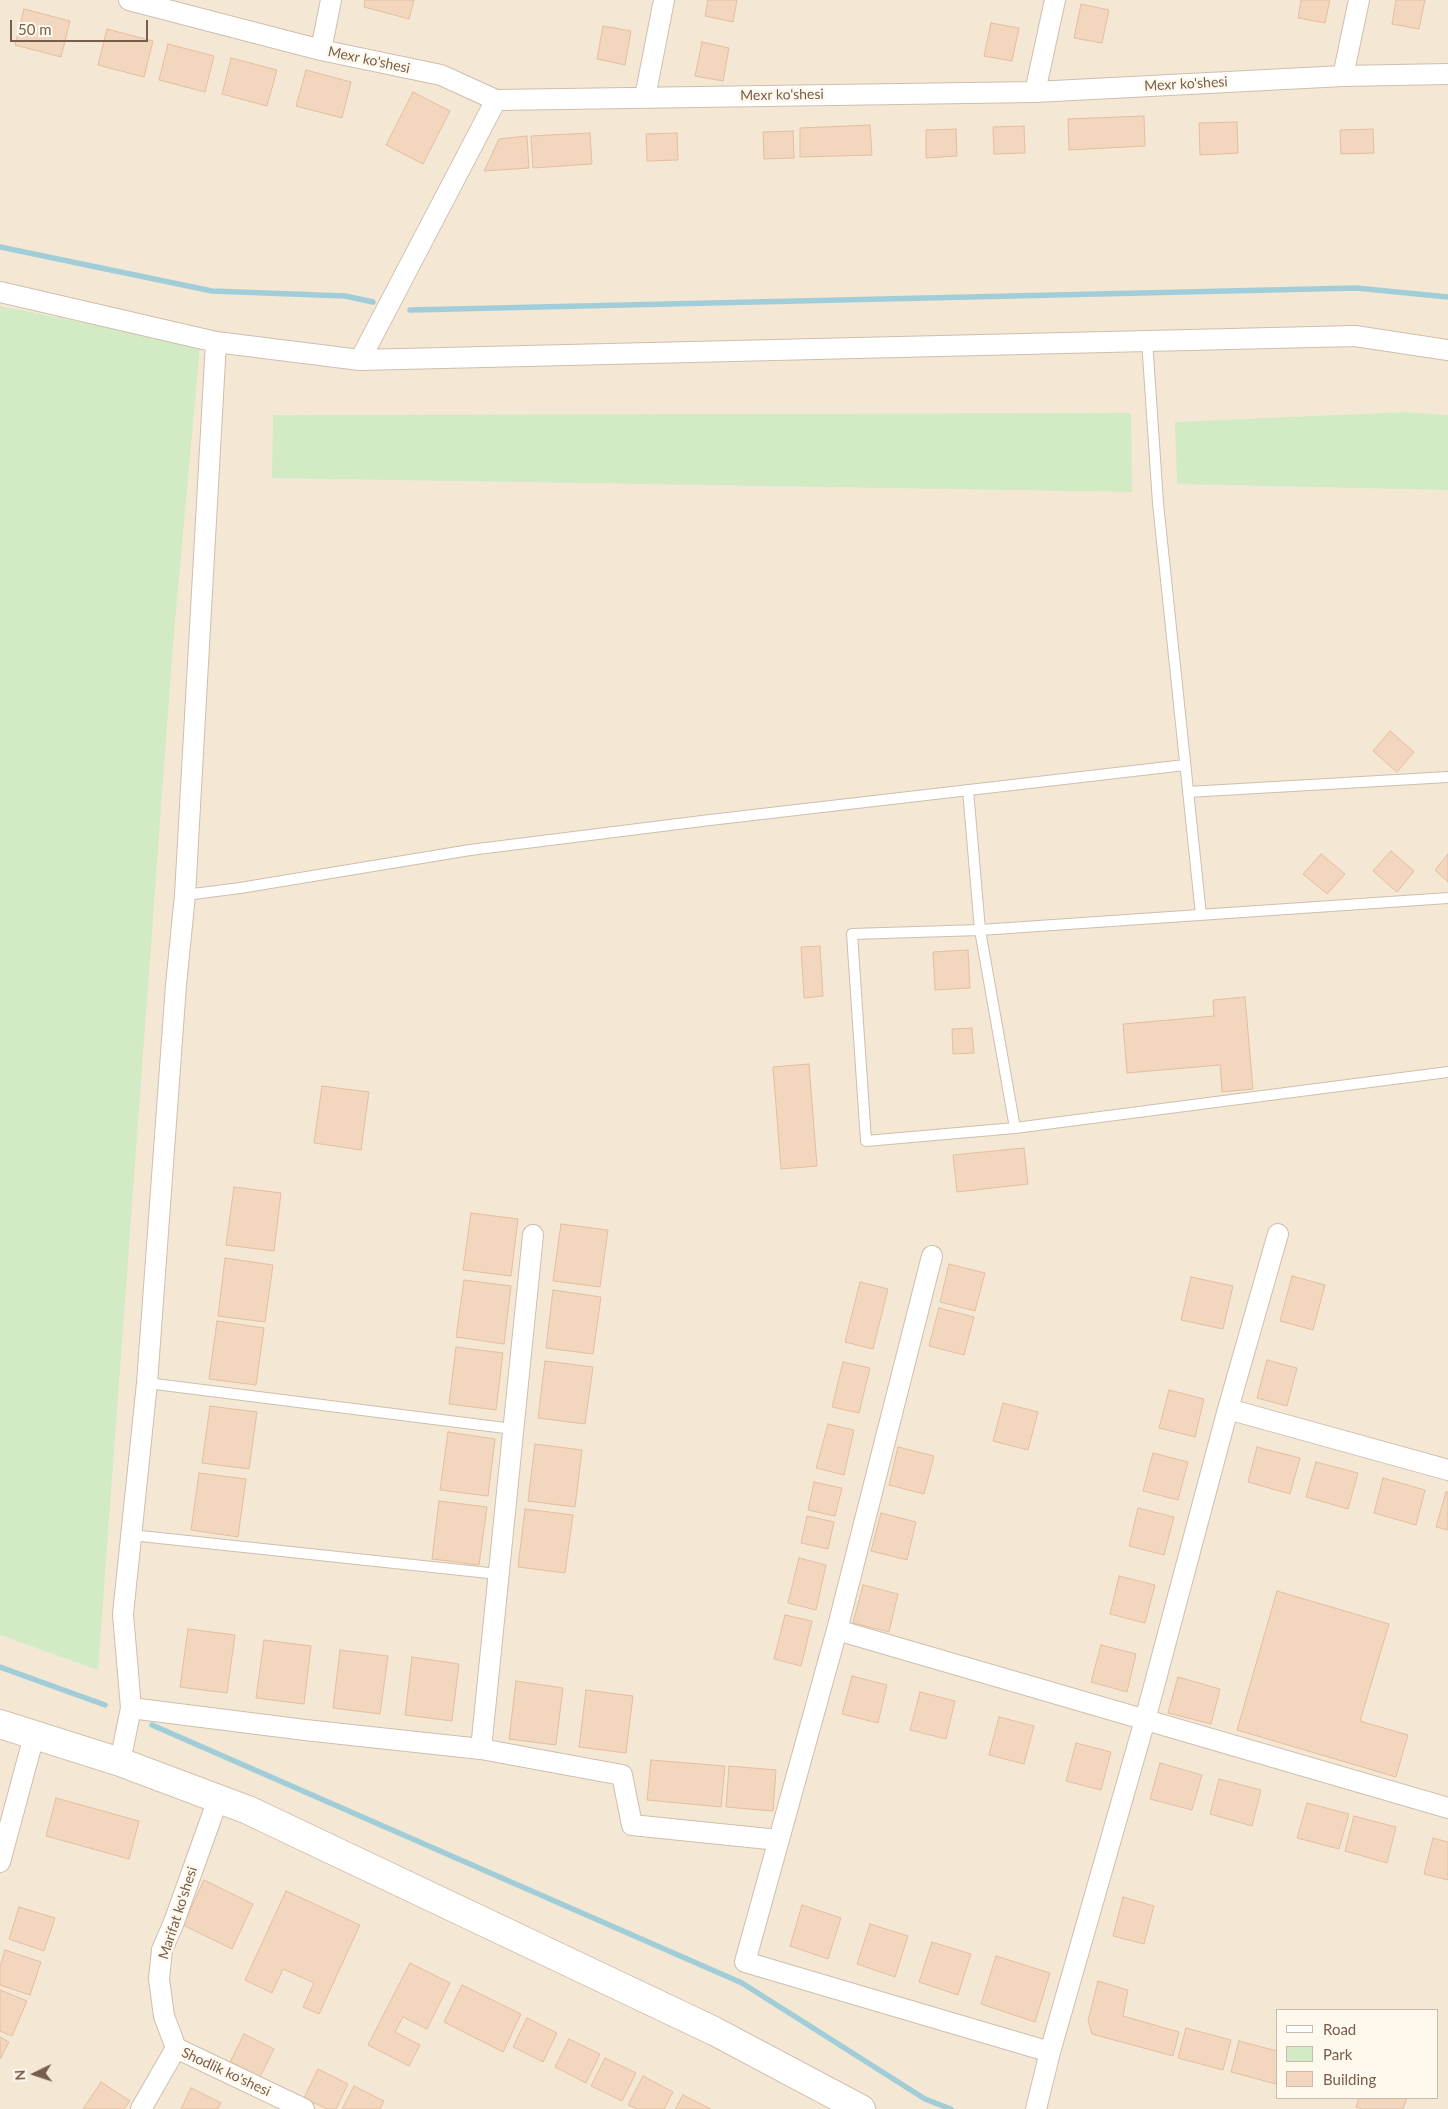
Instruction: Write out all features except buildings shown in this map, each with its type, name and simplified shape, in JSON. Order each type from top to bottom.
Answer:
[{"type":"street","name":"Mexr ko'shesi","points":[[129,0],[321,50],[442,76],[496,100],[645,96],[1035,92],[1343,76],[1448,74]]},
{"type":"street","points":[[321,50],[331,0]]},
{"type":"street","points":[[645,96],[664,0]]},
{"type":"street","points":[[1035,92],[1055,0]]},
{"type":"street","points":[[1343,76],[1360,0]]},
{"type":"street","points":[[360,360],[496,100]]},
{"type":"street","points":[[0,292],[216,342],[360,360],[1355,336],[1448,350]]},
{"type":"street","points":[[120,1762],[131,1708],[123,1614],[146,1383],[176,985],[185,895],[216,342]]},
{"type":"street","points":[[1036,2109],[1050,2052],[1146,1720],[1228,1409],[1278,1234]]},
{"type":"street","points":[[481,1749],[533,1235]]},
{"type":"street","points":[[932,1256],[837,1630],[745,1962],[1050,2052]]},
{"type":"street","points":[[1228,1409],[1448,1470]]},
{"type":"street","points":[[837,1630],[1448,1808]]},
{"type":"street","points":[[131,1708],[481,1749],[622,1775],[632,1825],[778,1840]]},
{"type":"street","points":[[0,1724],[120,1762],[248,1810],[714,2030],[861,2109]]},
{"type":"street","points":[[0,1862],[34,1736]]},
{"type":"street","name":"Marifat ko'shesi","points":[[176,2048],[164,2016],[159,1979],[162,1950],[174,1922],[218,1799]]},
{"type":"street","points":[[141,2109],[176,2048]]},
{"type":"street","name":"Shodlik ko'shesi","points":[[176,2048],[304,2109]]},
{"type":"lane","points":[[1147,340],[1158,503],[1201,915]]},
{"type":"lane","points":[[185,895],[276,883],[470,850],[1185,765]]},
{"type":"lane","points":[[1188,792],[1448,777]]},
{"type":"lane","points":[[968,790],[980,930],[1015,1128]]},
{"type":"lane","points":[[1448,898],[980,930],[852,934],[866,1141],[1015,1128],[1448,1072]]},
{"type":"lane","points":[[146,1383],[513,1429]]},
{"type":"lane","points":[[131,1535],[498,1574]]},
{"type":"shaded area","points":[[0,0],[1448,0],[1448,2109],[0,2109]]},
{"type":"green space","points":[[0,306],[200,346],[173,644],[98,1670],[0,1635]]},
{"type":"green space","points":[[1406,412],[1448,415],[1448,490],[1177,484],[1175,422]]},
{"type":"green space","points":[[1131,413],[1132,492],[272,478],[273,415]]},
{"type":"waterway","points":[[0,247],[212,291],[345,296],[373,302]]},
{"type":"waterway","points":[[410,310],[1356,288],[1448,297]]},
{"type":"waterway","points":[[0,1667],[105,1705]]},
{"type":"waterway","points":[[152,1725],[742,1983],[925,2099],[951,2109]]}]
